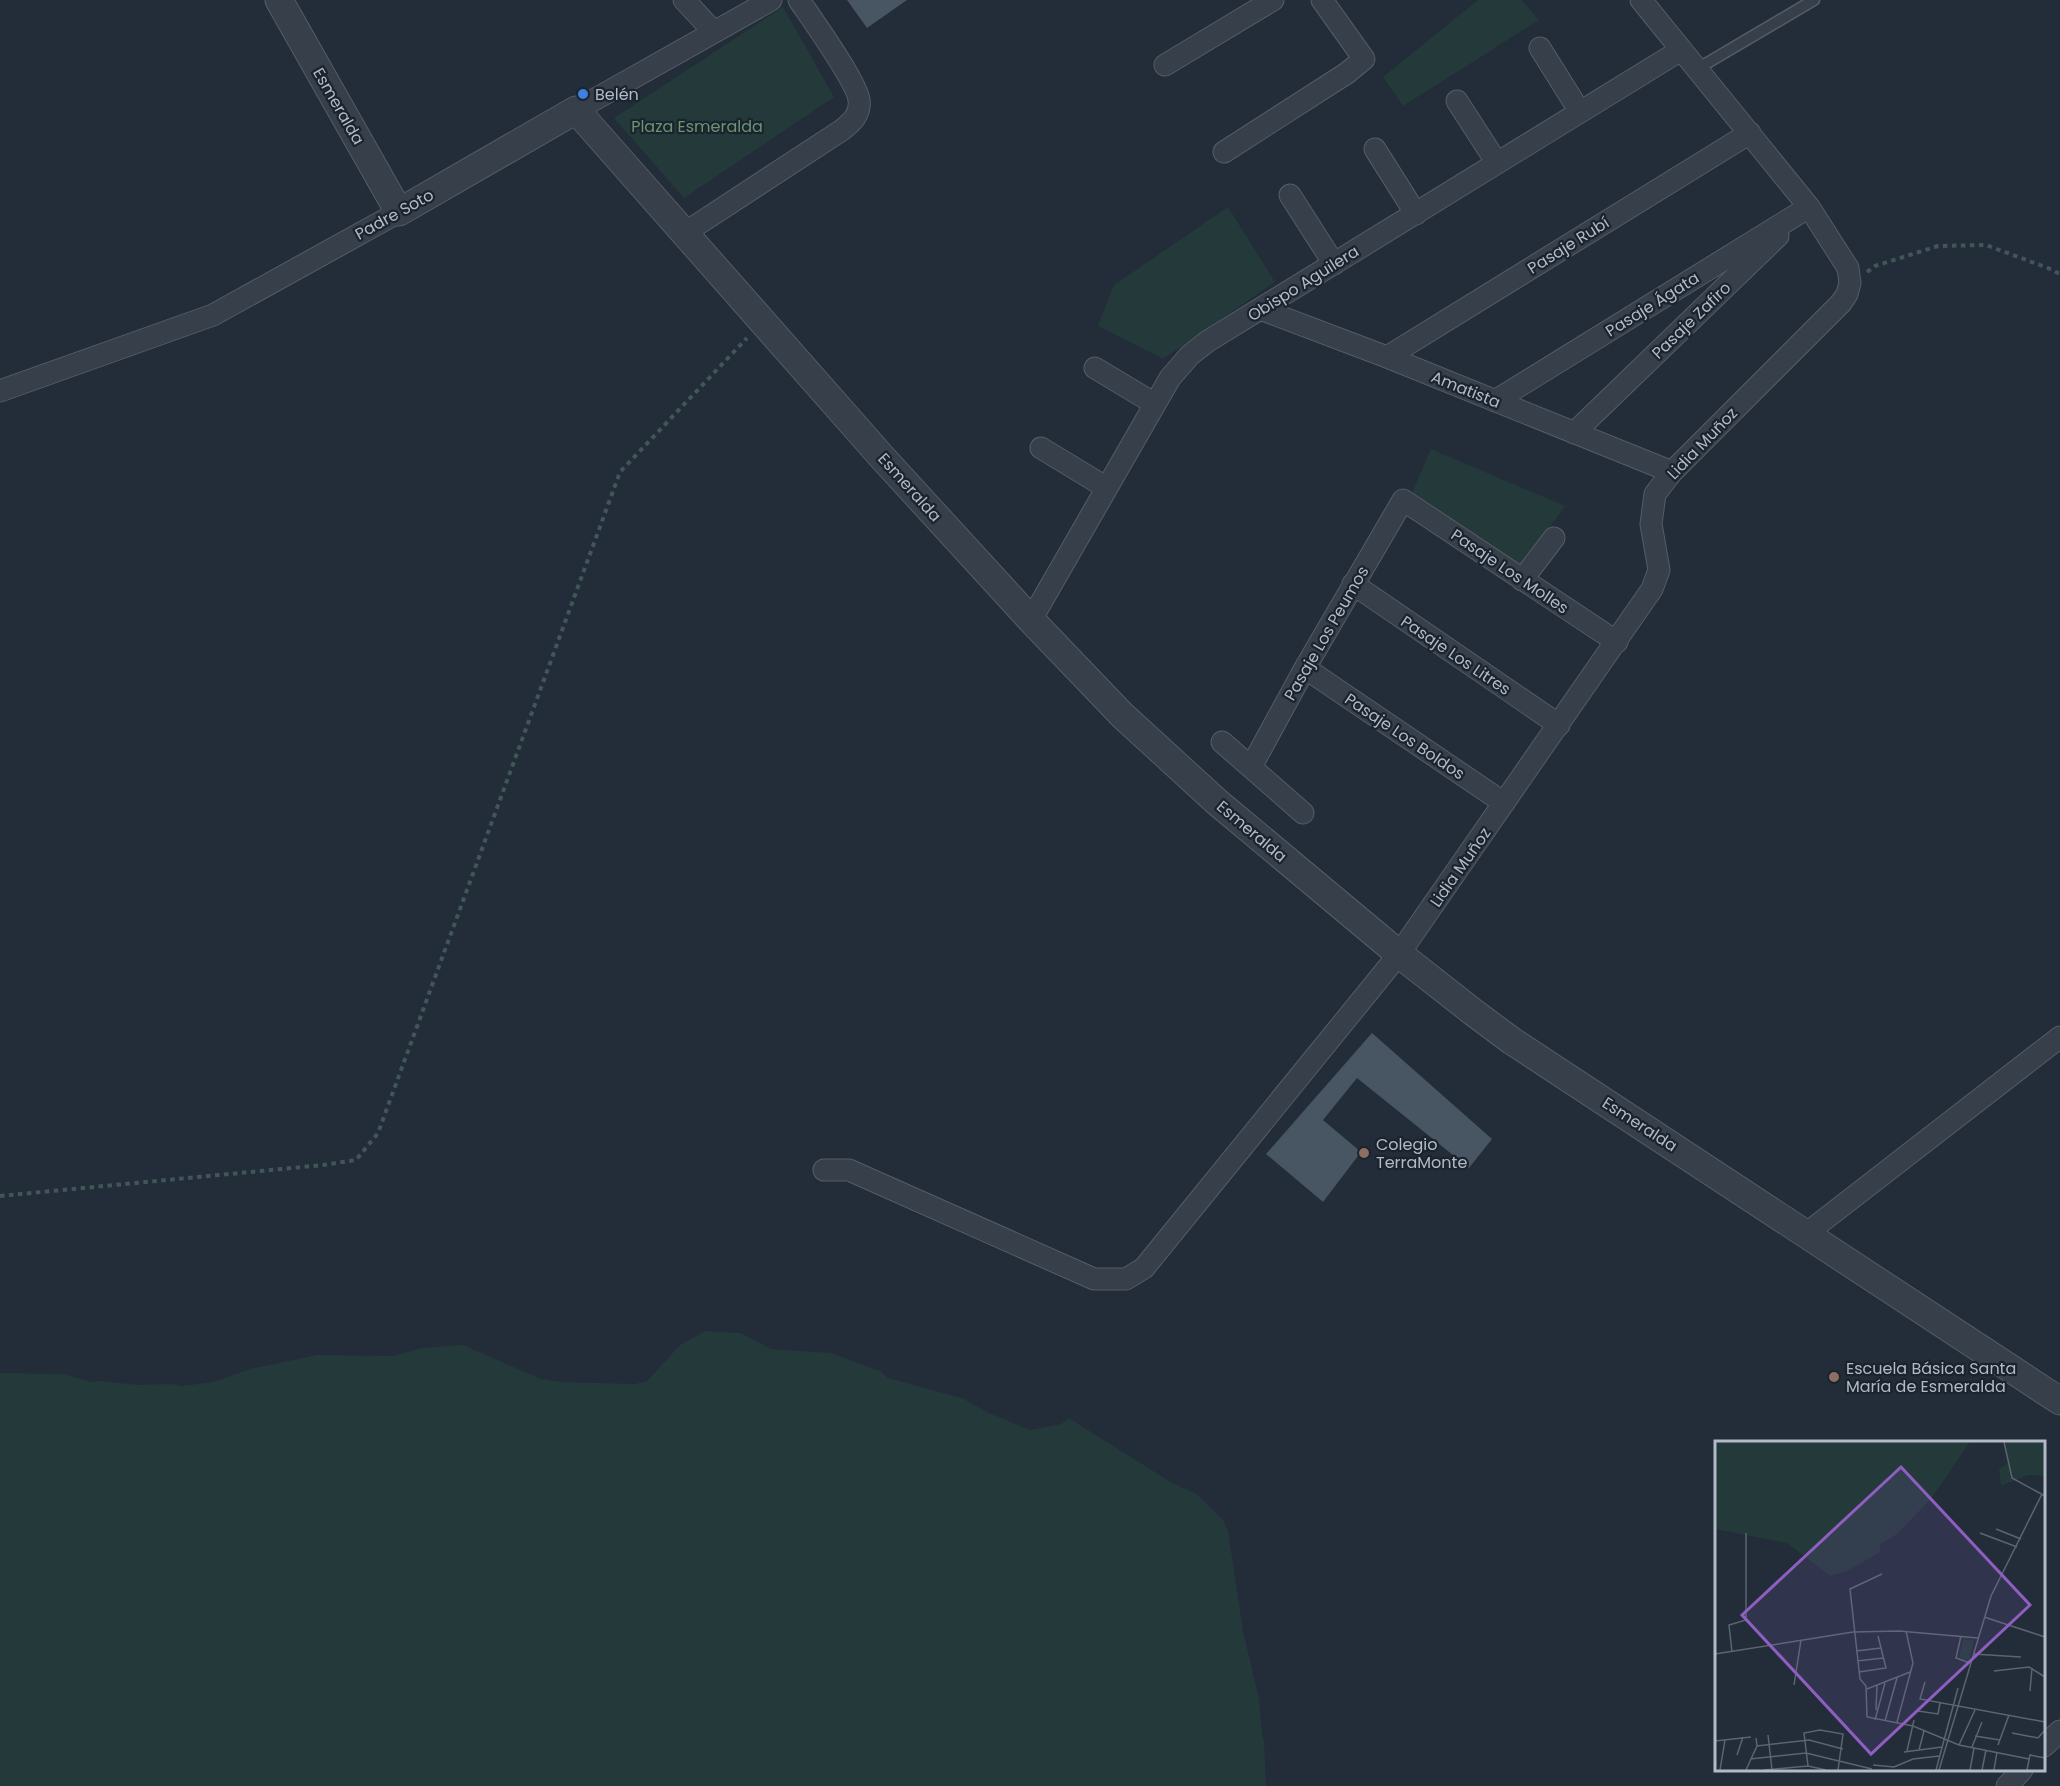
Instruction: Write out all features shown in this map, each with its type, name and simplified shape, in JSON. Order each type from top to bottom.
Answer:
[{"type":"street","name":"Esmeralda","points":[[279,0],[399,212]]},
{"type":"street","points":[[684,0],[714,32]]},
{"type":"street","name":"Padre Soto","points":[[0,391],[213,315],[771,0]]},
{"type":"street","points":[[683,234],[842,130],[857,114],[860,99],[853,84],[799,0]]},
{"type":"street","points":[[1165,65],[1273,0]]},
{"type":"street","points":[[1224,152],[1347,73],[1364,59],[1322,0]]},
{"type":"street","points":[[1641,0],[1809,207],[1848,268],[1850,283]]},
{"type":"street","points":[[1540,48],[1580,112]]},
{"type":"street","name":"Obispo Aguilera","points":[[1031,620],[1170,378],[1190,355],[1260,309],[1681,50]]},
{"type":"street","points":[[1456,101],[1497,163]]},
{"type":"street","name":"Esmeralda","points":[[576,110],[888,464],[1031,620],[1099,692],[1217,802],[1399,954],[1512,1041],[2060,1401]]},
{"type":"street","name":"Pasaje Rubí","points":[[1387,357],[1750,133]]},
{"type":"street","points":[[1375,149],[1416,214]]},
{"type":"street","points":[[1290,195],[1334,264]]},
{"type":"street","name":"Pasaje Ágata","points":[[1496,401],[1809,207]]},
{"type":"street","name":"Pasaje Zafiro","points":[[1574,433],[1809,207]]},
{"type":"street","name":"Lidia Muñoz","points":[[824,1170],[849,1170],[1094,1279],[1126,1279],[1144,1268],[1399,954],[1652,589],[1659,570],[1651,524],[1655,494],[1672,472],[1840,303],[1847,294],[1850,283]]},
{"type":"street","name":"Amatista","points":[[1260,309],[1387,357],[1672,472]]},
{"type":"street","points":[[1095,368],[1155,404]]},
{"type":"street","points":[[1041,448],[1107,488]]},
{"type":"street","name":"Pasaje Los Molles","points":[[1403,500],[1617,642]]},
{"type":"street","name":"Pasaje Los Peumos","points":[[1251,767],[1305,668],[1403,500]]},
{"type":"street","points":[[1522,580],[1554,538]]},
{"type":"street","name":"Pasaje Los Litres","points":[[1353,584],[1559,725]]},
{"type":"street","name":"Pasaje Los Boldos","points":[[1305,668],[1504,803]]},
{"type":"street","points":[[1222,741],[1303,813]]},
{"type":"street","points":[[1807,1233],[2060,1037]]},
{"type":"street","points":[[2045,1744],[2060,1731]]},
{"type":"street","points":[[2007,1786],[2021,1771]]},
{"type":"lane","points":[[1696,69],[1814,0]]},
{"type":"path","points":[[1850,283],[1875,266],[1938,246],[1986,245],[2060,274]]},
{"type":"path","points":[[0,1196],[356,1160],[378,1133],[620,472],[762,322]]},
{"type":"green space","points":[[1478,0],[1522,0],[1539,20],[1403,106],[1383,77]]},
{"type":"green space","name":"Plaza Esmeralda","points":[[783,7],[834,97],[684,198],[614,118]]},
{"type":"green space","points":[[1228,207],[1275,282],[1163,359],[1098,326],[1114,285]]},
{"type":"green space","points":[[1431,449],[1565,506],[1519,570],[1410,497]]},
{"type":"green space","points":[[706,1331],[741,1333],[771,1349],[831,1353],[880,1371],[888,1378],[962,1398],[989,1413],[1030,1430],[1061,1424],[1069,1418],[1169,1481],[1198,1495],[1223,1520],[1228,1531],[1243,1631],[1259,1699],[1266,1786],[0,1786],[0,1373],[63,1374],[91,1382],[182,1386],[214,1382],[250,1369],[317,1355],[393,1356],[421,1348],[463,1345],[541,1379],[562,1382],[635,1384],[647,1381],[681,1344]]},
{"type":"building","points":[[847,0],[907,0],[867,28]]},
{"type":"building","points":[[1372,1033],[1492,1139],[1469,1168],[1357,1078],[1323,1120],[1361,1152],[1323,1202],[1266,1154]]},
{"type":"place","name":"Belén","points":[[583,94]]},
{"type":"place","name":"Colegio TerraMonte","points":[[1364,1153]]},
{"type":"place","name":"Escuela Básica Santa María de Esmeralda","points":[[1834,1377]]}]
